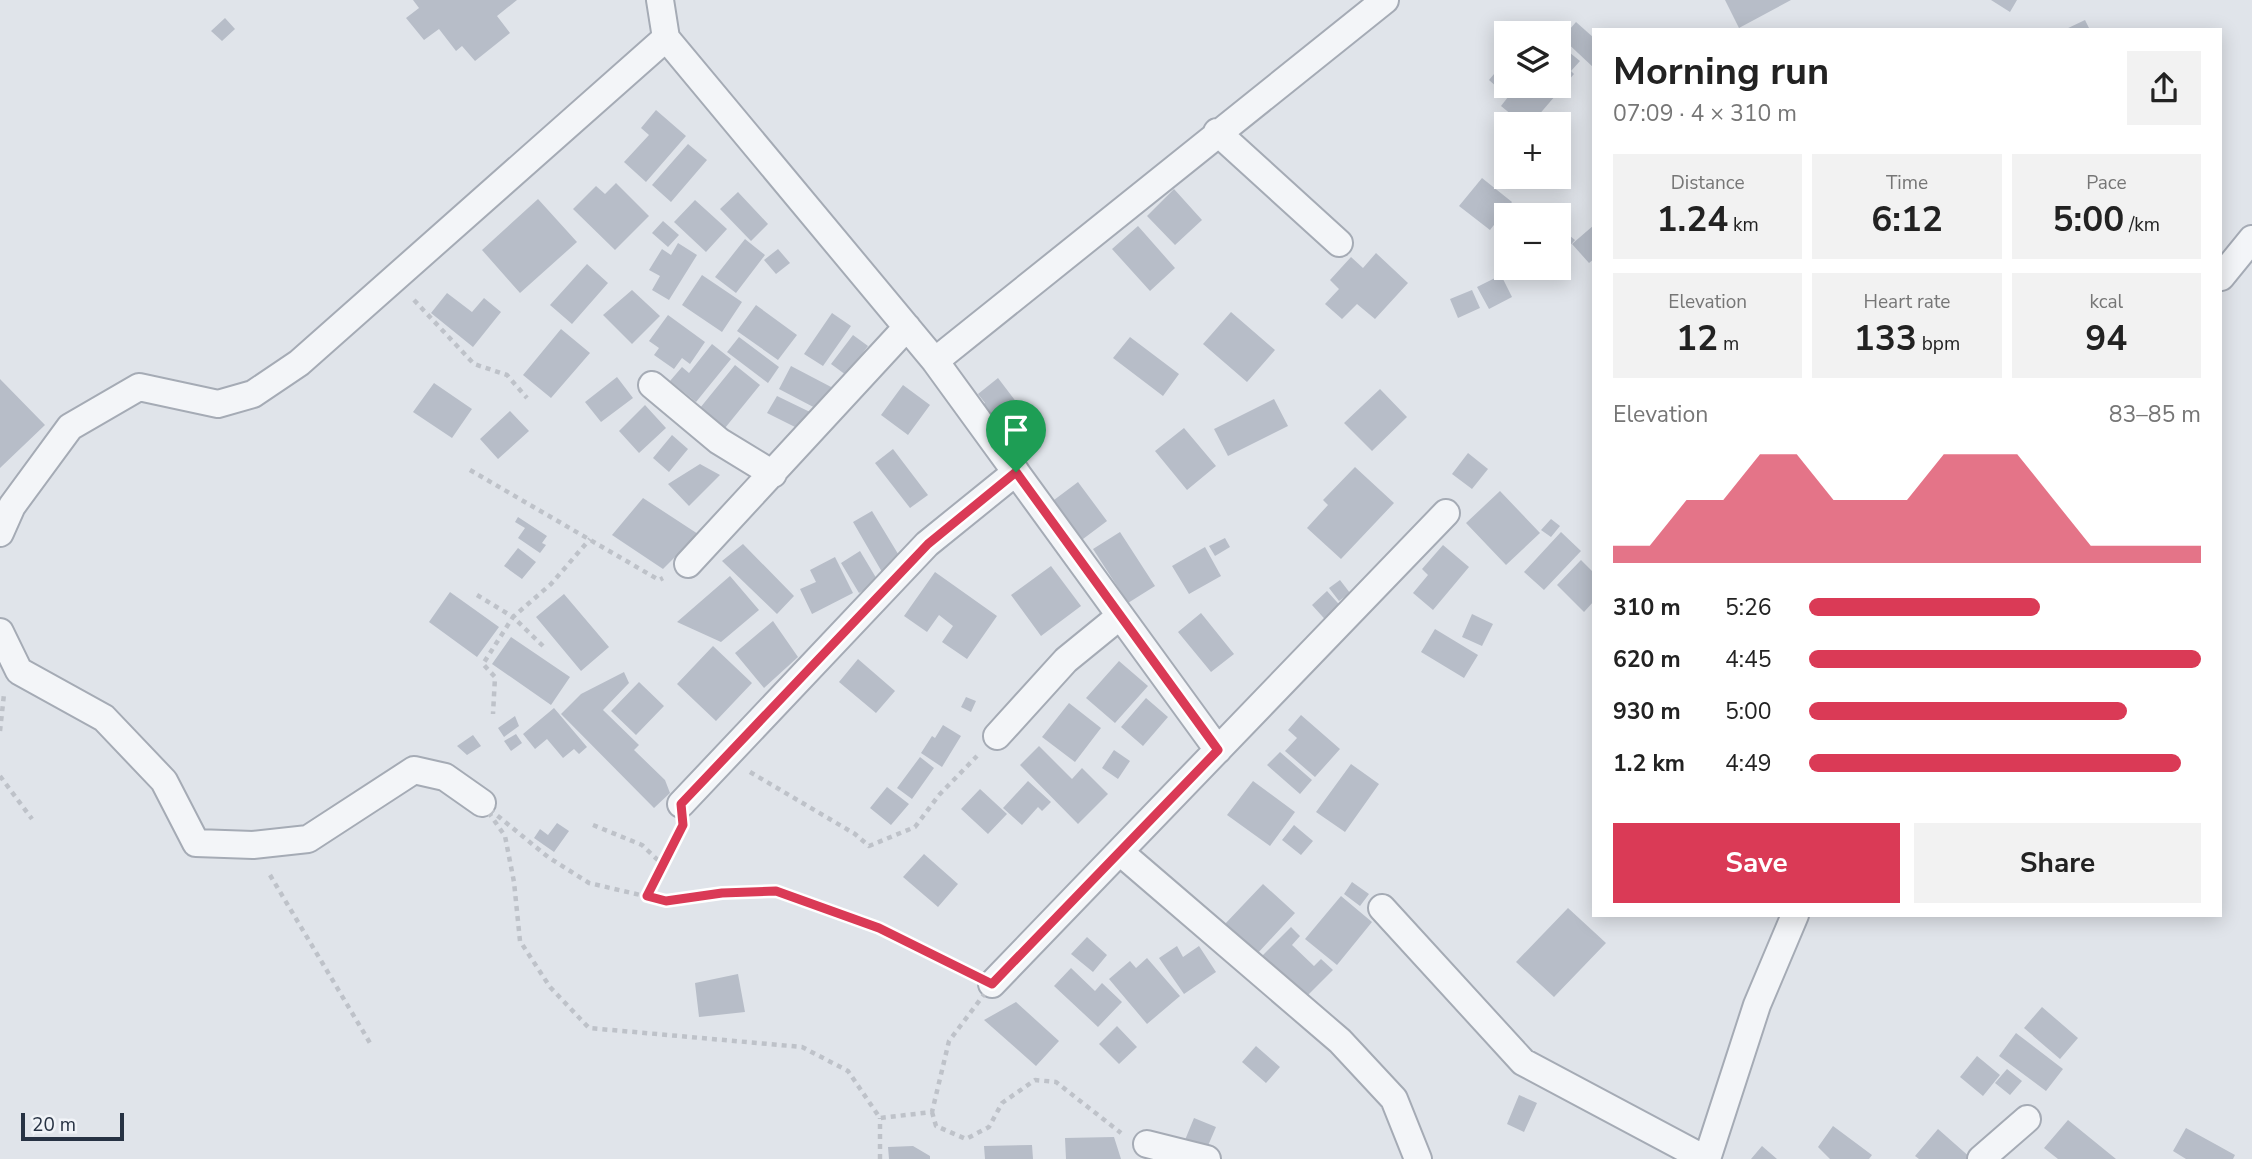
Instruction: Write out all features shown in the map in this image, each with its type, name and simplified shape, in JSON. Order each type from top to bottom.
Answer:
[{"type":"street","points":[[660,0],[666,38],[935,361],[1218,750]]},
{"type":"street","points":[[935,361],[1217,132],[1385,0]]},
{"type":"street","points":[[0,533],[12,506],[70,427],[139,387],[219,404],[253,394],[299,363],[666,38]]},
{"type":"street","points":[[1217,132],[1339,243]]},
{"type":"street","points":[[2222,276],[2252,239]]},
{"type":"street","points":[[688,564],[907,327]]},
{"type":"street","points":[[652,385],[719,441],[773,474]]},
{"type":"street","points":[[681,804],[928,544],[1016,472]]},
{"type":"street","points":[[992,984],[1446,513]]},
{"type":"street","points":[[996,736],[1066,660],[1120,616]]},
{"type":"street","points":[[0,632],[19,671],[104,718],[164,782],[196,843],[253,845],[308,839],[414,771],[445,776],[482,803]]},
{"type":"street","points":[[1120,852],[1340,1041],[1394,1099],[1418,1159]]},
{"type":"street","points":[[1382,908],[1523,1062],[1706,1159],[1757,1005],[1794,917]]},
{"type":"street","points":[[1981,1159],[2027,1119]]},
{"type":"street","points":[[1147,1144],[1207,1159]]},
{"type":"path","points":[[394,279],[474,364],[507,375],[527,398]]},
{"type":"path","points":[[470,470],[659,580],[688,564]]},
{"type":"path","points":[[493,714],[495,677],[483,664],[513,617],[551,584],[590,540]]},
{"type":"path","points":[[477,595],[513,617],[543,646]]},
{"type":"path","points":[[725,757],[855,834],[869,846],[915,828],[939,795],[996,736]]},
{"type":"path","points":[[0,776],[32,819]]},
{"type":"path","points":[[482,803],[548,857],[589,883],[666,901],[722,893],[776,891],[879,928],[992,984],[949,1041],[932,1112],[936,1126],[967,1139],[989,1127],[1002,1103],[1035,1080],[1056,1082],[1115,1130],[1147,1144]]},
{"type":"path","points":[[482,803],[505,836],[514,882],[520,941],[550,987],[589,1028],[802,1047],[848,1070],[880,1118],[880,1159]]},
{"type":"path","points":[[647,896],[683,825],[681,804]]},
{"type":"path","points":[[593,825],[642,845],[663,865]]},
{"type":"path","points":[[253,845],[369,1043]]},
{"type":"path","points":[[880,1118],[932,1112]]},
{"type":"building","points":[[413,0],[517,0],[497,16],[510,33],[475,61],[462,46],[456,51],[439,29],[424,40],[406,18],[419,8]]},
{"type":"building","points":[[1725,0],[1791,0],[1739,28]]},
{"type":"building","points":[[1991,0],[2017,0],[2010,12]]},
{"type":"building","points":[[225,18],[235,29],[222,41],[211,31]]},
{"type":"building","points":[[2085,20],[2089,28],[2068,28]]},
{"type":"building","points":[[1576,22],[1592,36],[1592,66],[1571,46],[1571,28]]},
{"type":"building","points":[[1571,54],[1580,61],[1571,71]]},
{"type":"building","points":[[1507,98],[1553,98],[1541,112],[1508,112],[1501,106]]},
{"type":"building","points":[[656,110],[686,136],[646,182],[624,162],[649,135],[641,128]]},
{"type":"building","points":[[688,144],[707,160],[671,202],[652,185]]},
{"type":"building","points":[[1482,178],[1512,202],[1494,203],[1494,225],[1490,230],[1459,206]]},
{"type":"building","points":[[616,183],[649,216],[615,250],[573,209],[596,186],[605,194]]},
{"type":"building","points":[[1174,189],[1202,220],[1175,245],[1147,216]]},
{"type":"building","points":[[738,192],[768,224],[751,241],[720,209]]},
{"type":"building","points":[[538,199],[577,242],[520,293],[482,250]]},
{"type":"building","points":[[695,200],[727,229],[706,252],[674,222]]},
{"type":"building","points":[[663,221],[679,235],[668,247],[652,233]]},
{"type":"building","points":[[1138,226],[1175,268],[1150,291],[1112,249]]},
{"type":"building","points":[[1592,227],[1592,261],[1589,263],[1572,244]]},
{"type":"building","points":[[745,239],[765,255],[736,293],[715,277]]},
{"type":"building","points":[[678,243],[697,255],[669,300],[652,290],[660,276],[649,270],[662,249],[671,255]]},
{"type":"building","points":[[778,249],[790,263],[776,274],[764,260]]},
{"type":"building","points":[[1376,253],[1408,283],[1375,319],[1357,304],[1342,319],[1325,304],[1339,289],[1330,280],[1351,257],[1363,268]]},
{"type":"building","points":[[587,264],[608,283],[572,324],[550,305]]},
{"type":"building","points":[[702,275],[742,302],[722,332],[682,305]]},
{"type":"building","points":[[1494,278],[1504,280],[1512,297],[1489,309],[1477,287]]},
{"type":"building","points":[[632,290],[660,316],[632,344],[603,315]]},
{"type":"building","points":[[1472,290],[1480,308],[1458,318],[1450,299]]},
{"type":"building","points":[[447,293],[472,312],[484,298],[501,312],[473,347],[431,313]]},
{"type":"building","points":[[756,305],[797,335],[778,360],[737,331]]},
{"type":"building","points":[[1231,312],[1275,350],[1247,382],[1203,344]]},
{"type":"building","points":[[832,313],[851,326],[823,366],[804,354]]},
{"type":"building","points":[[668,315],[705,342],[690,364],[682,358],[674,369],[654,355],[659,348],[649,341]]},
{"type":"building","points":[[561,329],[590,353],[551,398],[523,375]]},
{"type":"building","points":[[853,335],[868,346],[846,375],[831,364]]},
{"type":"building","points":[[739,337],[779,367],[768,383],[727,352]]},
{"type":"building","points":[[1130,337],[1179,374],[1163,396],[1113,358]]},
{"type":"building","points":[[712,344],[731,359],[696,402],[670,381],[682,367],[689,373]]},
{"type":"building","points":[[735,365],[760,385],[725,428],[700,408]]},
{"type":"building","points":[[791,366],[833,388],[821,411],[779,389]]},
{"type":"building","points":[[617,377],[633,398],[601,422],[585,402]]},
{"type":"building","points":[[998,378],[1027,416],[997,440],[975,411],[985,403],[978,394]]},
{"type":"building","points":[[0,379],[45,425],[0,468]]},
{"type":"building","points":[[434,383],[472,409],[452,438],[413,412]]},
{"type":"building","points":[[903,385],[930,405],[908,435],[881,415]]},
{"type":"building","points":[[1380,389],[1407,417],[1372,451],[1344,423]]},
{"type":"building","points":[[777,396],[812,413],[803,431],[767,413]]},
{"type":"building","points":[[1274,399],[1288,426],[1228,456],[1214,429]]},
{"type":"building","points":[[645,405],[666,428],[639,453],[619,431]]},
{"type":"building","points":[[510,411],[529,431],[498,459],[480,439]]},
{"type":"building","points":[[1184,428],[1216,466],[1187,490],[1155,451]]},
{"type":"building","points":[[672,435],[688,449],[669,472],[653,458]]},
{"type":"building","points":[[893,449],[928,495],[910,508],[875,463]]},
{"type":"building","points":[[1468,453],[1488,469],[1472,489],[1452,474]]},
{"type":"building","points":[[700,464],[720,475],[689,506],[668,484]]},
{"type":"building","points":[[1355,467],[1394,503],[1341,559],[1307,528],[1328,505],[1323,500]]},
{"type":"building","points":[[1078,482],[1107,521],[1067,551],[1042,519],[1059,507],[1054,500]]},
{"type":"building","points":[[1500,491],[1540,533],[1506,565],[1466,523]]},
{"type":"building","points":[[643,498],[698,534],[663,569],[612,535]]},
{"type":"building","points":[[872,511],[906,567],[886,579],[853,522]]},
{"type":"building","points":[[518,517],[547,536],[542,543],[546,545],[540,553],[518,538],[525,528],[515,522]]},
{"type":"building","points":[[1551,519],[1560,526],[1551,537],[1541,530]]},
{"type":"building","points":[[1120,532],[1155,586],[1128,603],[1093,549]]},
{"type":"building","points":[[1561,532],[1581,551],[1544,590],[1524,572]]},
{"type":"building","points":[[1225,538],[1230,547],[1215,556],[1209,546]]},
{"type":"building","points":[[743,544],[794,596],[777,614],[722,561]]},
{"type":"building","points":[[1443,545],[1469,567],[1433,610],[1413,593],[1428,575],[1422,569]]},
{"type":"building","points":[[1205,547],[1221,576],[1189,594],[1172,566]]},
{"type":"building","points":[[518,548],[536,562],[522,579],[504,566]]},
{"type":"building","points":[[860,551],[878,581],[859,593],[841,563]]},
{"type":"building","points":[[835,557],[853,593],[812,614],[800,589],[816,582],[810,570]]},
{"type":"building","points":[[1581,560],[1592,571],[1592,603],[1584,612],[1557,585]]},
{"type":"building","points":[[1051,566],[1081,606],[1041,636],[1011,595]]},
{"type":"building","points":[[935,572],[997,616],[967,659],[942,642],[953,626],[939,615],[927,632],[904,616]]},
{"type":"building","points":[[730,576],[759,610],[721,642],[677,622]]},
{"type":"building","points":[[1340,580],[1350,593],[1339,601],[1329,588]]},
{"type":"building","points":[[1327,591],[1346,612],[1331,626],[1312,605]]},
{"type":"building","points":[[450,592],[499,627],[477,657],[429,622]]},
{"type":"building","points":[[564,594],[609,647],[581,671],[536,617]]},
{"type":"building","points":[[1201,613],[1234,654],[1211,672],[1178,632]]},
{"type":"building","points":[[1472,614],[1493,624],[1482,646],[1462,637]]},
{"type":"building","points":[[773,621],[798,657],[764,688],[735,653]]},
{"type":"building","points":[[1435,629],[1478,655],[1464,678],[1421,652]]},
{"type":"building","points":[[511,637],[570,677],[551,705],[492,664]]},
{"type":"building","points":[[713,646],[752,683],[716,721],[677,684]]},
{"type":"building","points":[[858,659],[895,691],[876,713],[839,682]]},
{"type":"building","points":[[1119,661],[1148,686],[1115,723],[1086,698]]},
{"type":"building","points":[[624,672],[629,683],[603,710],[639,745],[634,750],[665,780],[670,793],[654,808],[561,714],[581,694]]},
{"type":"building","points":[[639,682],[664,706],[636,735],[611,711]]},
{"type":"building","points":[[966,697],[976,701],[971,712],[961,707]]},
{"type":"building","points":[[1146,698],[1168,717],[1143,746],[1121,727]]},
{"type":"building","points":[[1069,703],[1101,728],[1075,762],[1042,737]]},
{"type":"building","points":[[554,708],[587,747],[579,754],[574,749],[563,758],[547,739],[535,749],[523,734]]},
{"type":"building","points":[[1301,715],[1340,749],[1315,777],[1285,751],[1297,738],[1288,730]]},
{"type":"building","points":[[515,716],[519,726],[504,737],[498,728]]},
{"type":"building","points":[[943,725],[961,736],[942,767],[921,753]]},
{"type":"building","points":[[516,734],[522,743],[511,751],[504,741]]},
{"type":"building","points":[[473,735],[481,746],[467,755],[457,746]]},
{"type":"building","points":[[1039,746],[1072,779],[1082,768],[1108,794],[1078,824],[1020,765]]},
{"type":"building","points":[[1114,750],[1130,761],[1118,779],[1102,768]]},
{"type":"building","points":[[1280,752],[1312,780],[1300,794],[1267,765]]},
{"type":"building","points":[[920,757],[934,768],[912,799],[897,788]]},
{"type":"building","points":[[1351,764],[1379,784],[1345,832],[1316,812]]},
{"type":"building","points":[[1028,781],[1051,802],[1042,811],[1038,807],[1022,825],[1003,808]]},
{"type":"building","points":[[1253,781],[1295,812],[1270,846],[1227,815]]},
{"type":"building","points":[[887,787],[909,804],[891,825],[870,808]]},
{"type":"building","points":[[980,789],[1007,814],[988,834],[961,809]]},
{"type":"building","points":[[557,823],[569,831],[554,852],[534,838],[540,829],[548,835]]},
{"type":"building","points":[[1294,825],[1313,841],[1301,855],[1282,840]]},
{"type":"building","points":[[924,854],[958,884],[938,907],[903,877]]},
{"type":"building","points":[[1352,882],[1369,894],[1360,906],[1344,894]]},
{"type":"building","points":[[1263,884],[1295,913],[1256,955],[1224,925]]},
{"type":"building","points":[[1341,896],[1372,922],[1337,965],[1305,939]]},
{"type":"building","points":[[1568,908],[1606,943],[1554,997],[1516,962]]},
{"type":"building","points":[[1291,927],[1300,936],[1292,945],[1314,966],[1321,959],[1333,970],[1298,1005],[1255,963]]},
{"type":"building","points":[[1087,937],[1107,955],[1093,972],[1071,954]]},
{"type":"building","points":[[1177,946],[1183,957],[1199,946],[1216,972],[1184,994],[1159,958]]},
{"type":"building","points":[[1147,958],[1180,996],[1147,1024],[1109,979],[1130,961],[1136,968]]},
{"type":"building","points":[[1071,968],[1095,991],[1102,983],[1122,1002],[1098,1027],[1054,986]]},
{"type":"building","points":[[738,974],[745,1012],[699,1017],[695,983]]},
{"type":"building","points":[[1016,1002],[1059,1041],[1036,1066],[984,1020]]},
{"type":"building","points":[[2042,1007],[2078,1038],[2060,1059],[2024,1028]]},
{"type":"building","points":[[1117,1026],[1137,1047],[1119,1064],[1099,1044]]},
{"type":"building","points":[[2016,1033],[2063,1069],[2046,1091],[1999,1056]]},
{"type":"building","points":[[1256,1046],[1280,1067],[1266,1083],[1242,1062]]},
{"type":"building","points":[[1977,1056],[2000,1075],[1983,1096],[1960,1077]]},
{"type":"building","points":[[2007,1069],[2022,1081],[2010,1095],[1995,1083]]},
{"type":"building","points":[[1519,1095],[1537,1103],[1524,1132],[1507,1124]]},
{"type":"building","points":[[1194,1118],[1216,1127],[1207,1148],[1185,1140]]},
{"type":"building","points":[[2068,1120],[2116,1159],[2058,1159],[2044,1148]]},
{"type":"building","points":[[1833,1126],[1872,1155],[1869,1159],[1830,1159],[1818,1147]]},
{"type":"building","points":[[2186,1128],[2235,1155],[2233,1159],[2186,1159],[2173,1151]]},
{"type":"building","points":[[1938,1129],[1972,1159],[1919,1159],[1915,1156]]},
{"type":"building","points":[[1114,1137],[1121,1159],[1066,1159],[1065,1138]]},
{"type":"building","points":[[1032,1145],[1033,1159],[985,1159],[984,1146]]},
{"type":"building","points":[[913,1146],[930,1156],[930,1159],[889,1159],[888,1147]]},
{"type":"building","points":[[1762,1146],[1777,1159],[1751,1159]]},
{"type":"route","points":[[1016,472],[1218,750],[992,984],[879,928],[776,891],[722,893],[666,901],[647,896],[683,825],[681,804],[928,544],[1016,472]]}]
